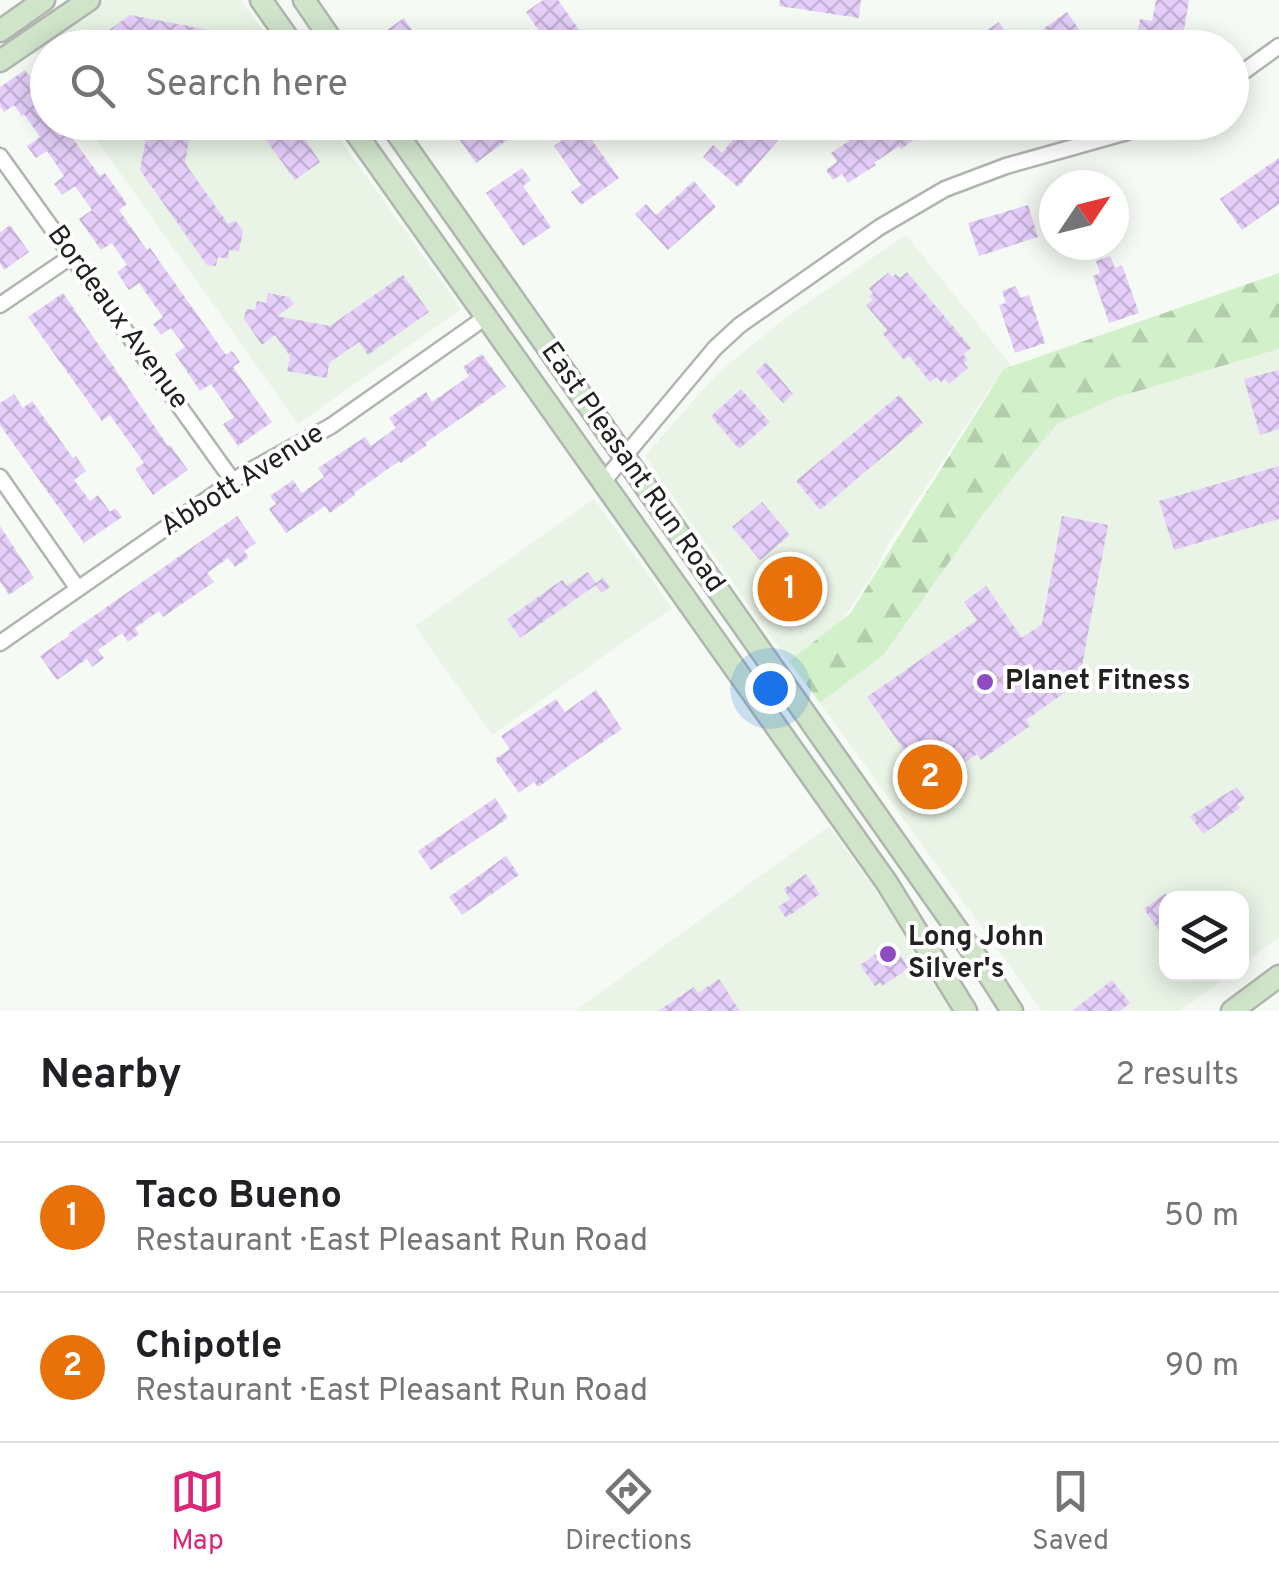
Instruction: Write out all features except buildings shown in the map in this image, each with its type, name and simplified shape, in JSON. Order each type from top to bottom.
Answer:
[{"type":"main road","points":[[0,31],[37,5],[46,30],[90,0]]},
{"type":"main road","points":[[262,0],[283,30]]},
{"type":"main road","points":[[304,0],[325,30]]},
{"type":"main road","points":[[0,62],[30,41]]},
{"type":"main road","name":"East Pleasant Run Road","points":[[361,140],[872,861],[966,1011]]},
{"type":"main road","name":"East Pleasant Run Road","points":[[402,140],[1012,1011]]},
{"type":"main road","points":[[388,178],[415,159]]},
{"type":"main road","points":[[486,317],[512,298]]},
{"type":"main road","points":[[737,671],[762,652]]},
{"type":"main road","points":[[788,744],[813,726]]},
{"type":"main road","points":[[872,861],[896,843]]},
{"type":"main road","points":[[1234,1010],[1279,976]]},
{"type":"street","points":[[1249,68],[1279,46]]},
{"type":"street","points":[[603,482],[700,364],[740,326],[880,227],[945,189],[1006,166],[1099,140]]},
{"type":"street","name":"Bordeaux Avenue","points":[[0,156],[233,481]]},
{"type":"street","points":[[0,305],[72,256]]},
{"type":"street","name":"Abbott Avenue","points":[[0,643],[233,481],[331,426],[486,317]]},
{"type":"street","points":[[0,477],[78,589]]},
{"type":"shaded area","points":[[106,0],[241,0],[263,30],[63,30]]},
{"type":"shaded area","points":[[97,140],[340,140],[461,309],[298,424]]},
{"type":"shaded area","points":[[906,235],[1014,369],[991,387],[846,615],[791,666],[645,456],[716,375],[784,319]]},
{"type":"shaded area","points":[[1279,349],[1279,937],[1249,960],[1249,891],[1159,891],[1159,981],[1221,981],[1180,1011],[1042,1011],[820,703],[885,655],[986,510],[1057,424],[1115,398]]},
{"type":"shaded area","points":[[594,499],[672,608],[492,735],[415,626]]},
{"type":"shaded area","points":[[829,826],[916,945],[954,1011],[575,1011]]},
{"type":"green space","points":[[1279,273],[1279,349],[1115,398],[1057,424],[986,510],[884,655],[820,703],[789,661],[850,614],[1004,369]]},
{"type":"place","name":"Taco Bueno","points":[[790,589]]},
{"type":"place","name":"Planet Fitness","points":[[985,682]]},
{"type":"place","name":"Chipotle","points":[[930,777]]},
{"type":"place","name":"Long John Silver's","points":[[888,954]]}]
